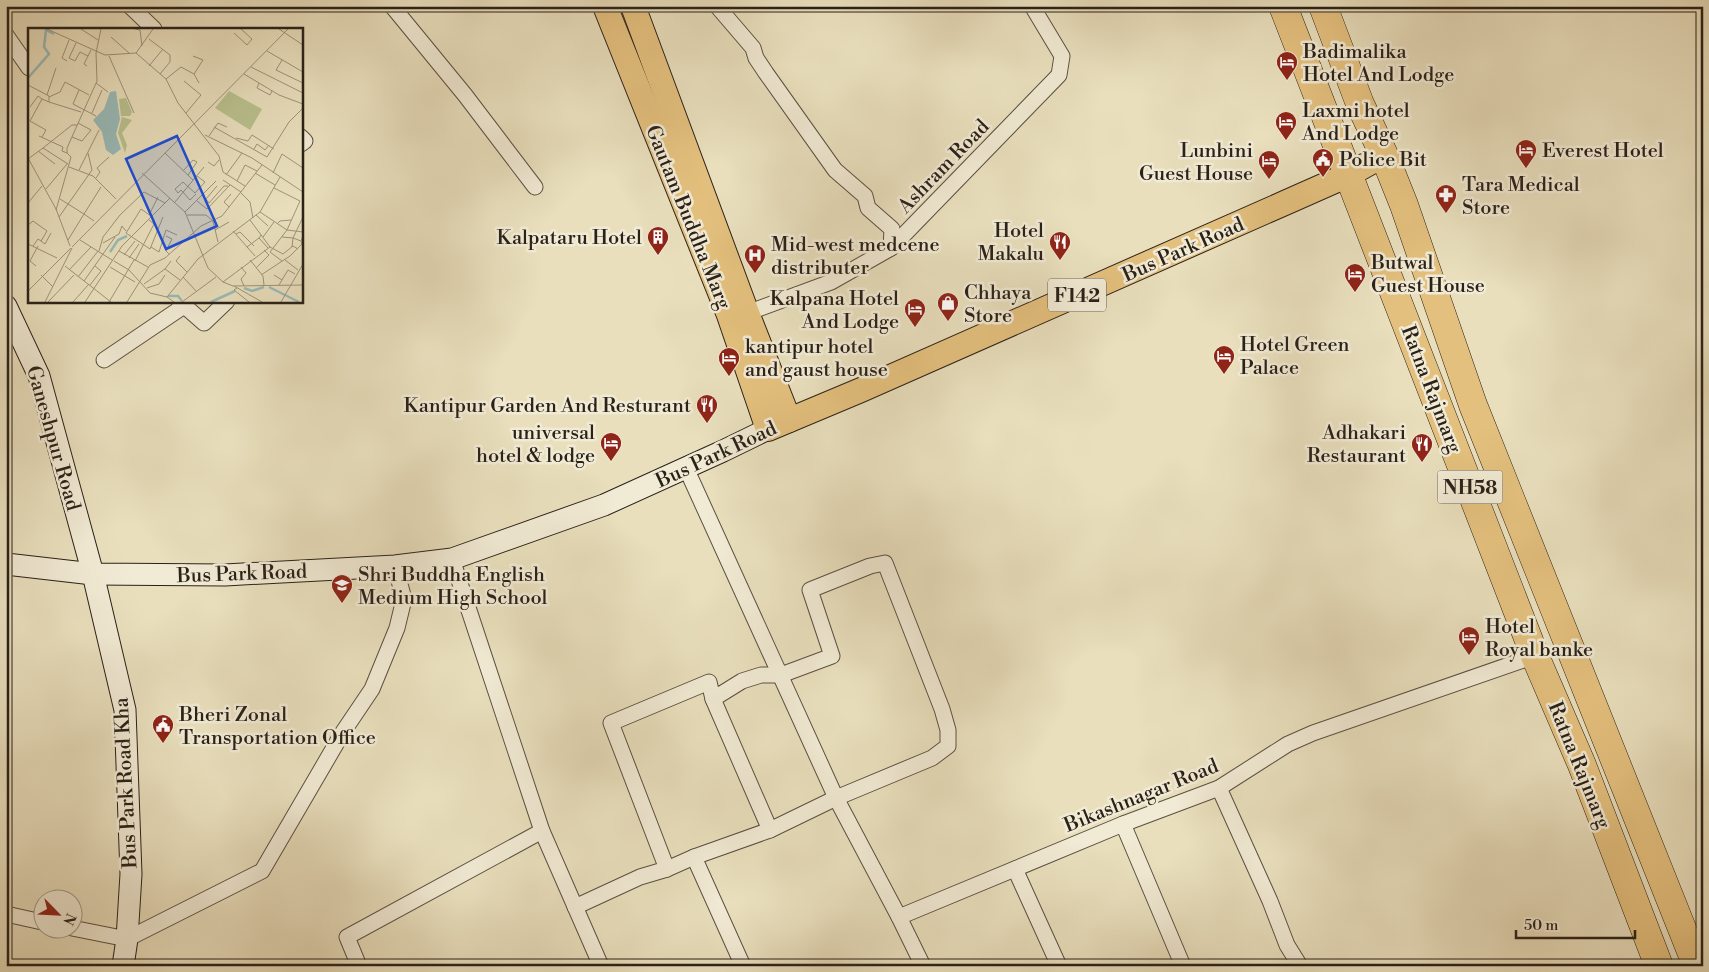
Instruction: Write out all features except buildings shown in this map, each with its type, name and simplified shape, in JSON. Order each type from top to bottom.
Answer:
[{"type":"highway","name":"Ratna Rajmarg","points":[[1283,6],[1535,656],[1582,766],[1659,966]]},
{"type":"highway","name":"Ratna Rajmarg","points":[[1323,6],[1360,104],[1384,155],[1404,205],[1474,404],[1697,966]]},
{"type":"highway","points":[[1582,766],[1611,751]]},
{"type":"main road","name":"Gautam Buddha Marg","points":[[605,6],[730,315],[779,425]]},
{"type":"main road","points":[[633,6],[747,313],[779,425]]},
{"type":"main road","name":"Bus Park Road","points":[[6,564],[93,574],[225,575],[396,566],[452,559],[604,505],[779,425],[1044,310],[1348,174],[1384,155]]},
{"type":"main road","name":"Ganeshpur Road","points":[[6,306],[39,376],[93,574]]},
{"type":"main road","name":"Bus Park Road Kha","points":[[93,574],[125,710],[131,874],[127,939],[123,966]]},
{"type":"street","points":[[130,6],[153,28]]},
{"type":"street","points":[[392,6],[465,95],[536,187]]},
{"type":"street","points":[[717,6],[753,48],[756,58],[766,73],[835,170],[865,196],[868,208],[892,229],[891,248]]},
{"type":"street","name":"Ashram Road","points":[[747,313],[831,282],[891,248],[1059,75],[1062,56],[1032,6]]},
{"type":"street","points":[[6,35],[28,67]]},
{"type":"street","points":[[104,360],[182,303],[204,323],[226,302]]},
{"type":"street","points":[[686,468],[836,798],[923,966]]},
{"type":"street","points":[[452,559],[542,831],[601,966]]},
{"type":"street","points":[[575,907],[640,877],[667,869],[694,857],[770,830],[836,798],[932,758],[948,746],[948,730],[942,709],[885,563],[870,566],[810,590],[832,656],[781,675],[761,675],[742,681],[713,699]]},
{"type":"street","points":[[82,930],[127,939],[262,871],[343,732],[372,688],[397,628],[404,599],[396,566]]},
{"type":"street","name":"Bikashnagar Road","points":[[899,917],[1123,824],[1219,788],[1288,744],[1313,733],[1535,656]]},
{"type":"street","points":[[667,869],[611,723],[709,682],[713,699],[770,830]]},
{"type":"street","points":[[1219,788],[1270,901],[1287,945],[1300,966]]},
{"type":"street","points":[[1123,824],[1182,966]]},
{"type":"street","points":[[359,966],[346,937],[542,831]]},
{"type":"street","points":[[694,857],[743,966]]},
{"type":"street","points":[[1015,869],[1059,966]]},
{"type":"street","points":[[6,914],[32,920]]},
{"type":"place","name":"Badimalika Hotel And Lodge","points":[[1287,81]]},
{"type":"place","name":"Laxmi hotel And Lodge","points":[[1286,141]]},
{"type":"place","name":"Everest Hotel","points":[[1526,169]]},
{"type":"place","name":"Police Bit","points":[[1323,178]]},
{"type":"place","name":"Lunbini Guest House","points":[[1269,180]]},
{"type":"place","name":"Tara Medical Store","points":[[1446,214]]},
{"type":"place","name":"Kalpataru Hotel","points":[[658,256]]},
{"type":"place","name":"Hotel Makalu","points":[[1060,261]]},
{"type":"place","name":"Mid-west medcene distributer","points":[[755,274]]},
{"type":"place","name":"Butwal Guest House","points":[[1355,293]]},
{"type":"place","name":"Chhaya Store","points":[[948,322]]},
{"type":"place","name":"Kalpana Hotel And Lodge","points":[[915,328]]},
{"type":"place","name":"Hotel Green Palace","points":[[1224,375]]},
{"type":"place","name":"kantipur hotel and gaust house","points":[[729,377]]},
{"type":"place","name":"Kantipur Garden And Resturant","points":[[707,424]]},
{"type":"place","name":"universal hotel & lodge","points":[[611,462]]},
{"type":"place","name":"Adhakari Restaurant","points":[[1422,463]]},
{"type":"place","name":"Shri Buddha English Medium High School","points":[[342,604]]},
{"type":"place","name":"Hotel Royal banke","points":[[1469,656]]},
{"type":"place","name":"Bheri Zonal Transportation Office","points":[[163,744]]}]
